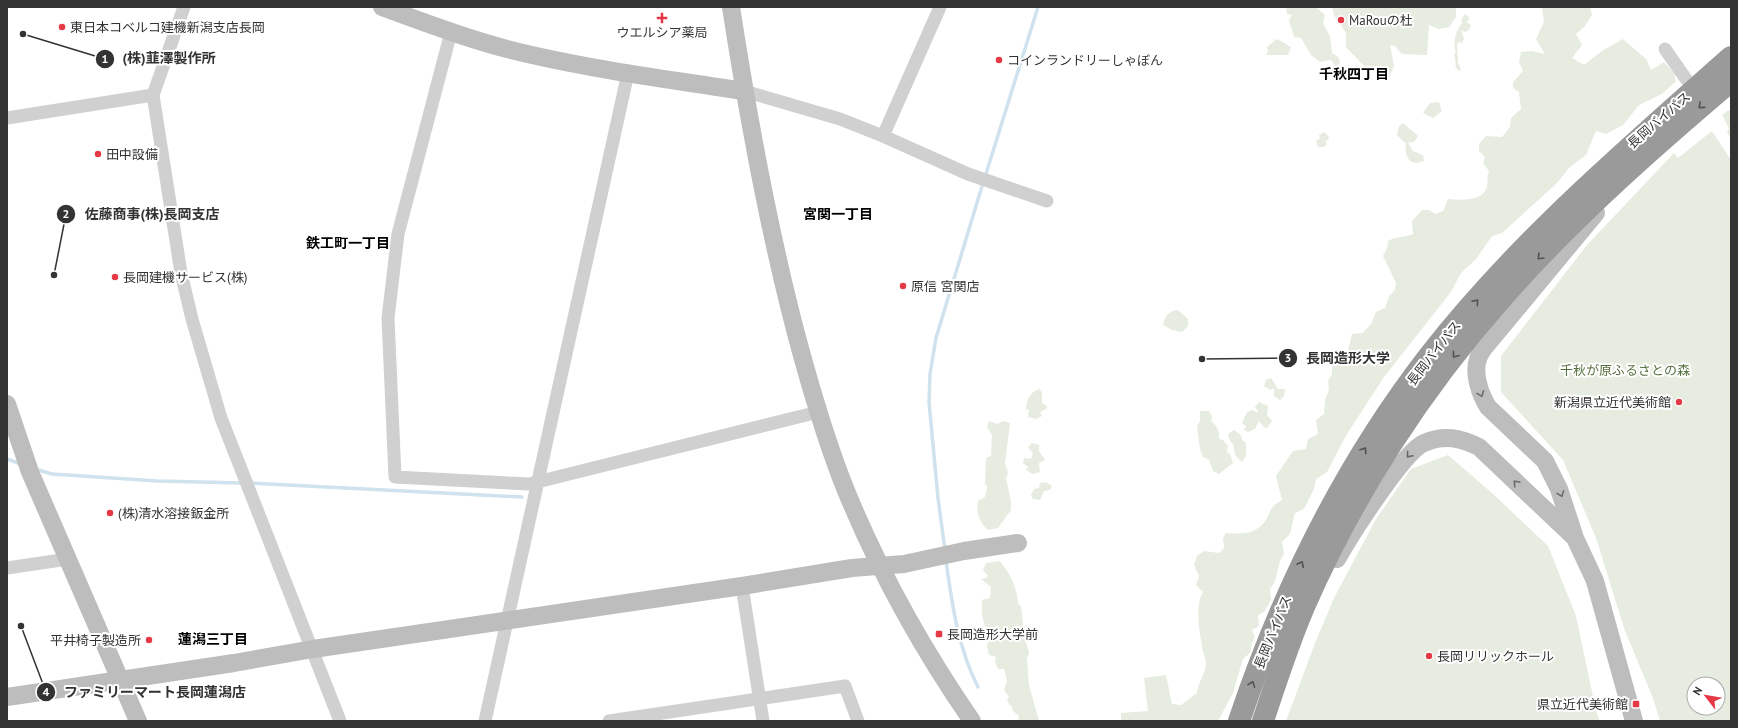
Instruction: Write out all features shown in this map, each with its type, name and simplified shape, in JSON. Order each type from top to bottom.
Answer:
[{"type":"highway","name":"長岡バイパス","points":[[1239,721],[1277,617],[1325,518],[1352,470],[1384,420],[1429,356],[1506,267],[1622,154],[1731,58]]},
{"type":"highway","name":"長岡バイパス","points":[[1263,721],[1285,654],[1319,574],[1349,516],[1386,454],[1434,383],[1501,298],[1573,223],[1628,171],[1731,81]]},
{"type":"street","points":[[184,7],[153,95],[181,273],[192,319],[222,418],[340,721]]},
{"type":"street","points":[[382,7],[452,32],[532,55],[628,73],[744,90],[840,119],[883,136],[968,174],[1047,201]]},
{"type":"street","points":[[731,7],[744,90],[772,232],[789,308],[818,412],[847,493],[881,565],[911,624],[972,721]]},
{"type":"street","points":[[883,136],[940,7]]},
{"type":"street","points":[[452,32],[398,234],[388,318],[395,477],[529,484],[538,483],[818,412]]},
{"type":"street","points":[[1665,49],[1686,79]]},
{"type":"street","points":[[485,721],[628,73]]},
{"type":"street","points":[[7,118],[153,95]]},
{"type":"street","points":[[1628,171],[1494,336],[1477,359],[1477,373],[1482,397],[1488,406],[1545,461],[1560,489],[1575,538],[1595,581],[1634,721]]},
{"type":"street","points":[[7,404],[30,472],[138,721]]},
{"type":"street","points":[[1285,654],[1304,627],[1345,544],[1408,456],[1423,443],[1439,437],[1454,438],[1467,441],[1479,447],[1575,538]]},
{"type":"street","points":[[7,697],[313,649],[742,586],[852,568],[904,564],[964,551],[1018,543]]},
{"type":"street","points":[[7,568],[68,559]]},
{"type":"street","points":[[742,586],[759,699],[764,721]]},
{"type":"street","points":[[941,671],[979,721]]},
{"type":"street","points":[[609,721],[653,718],[759,699],[845,686],[858,721]]},
{"type":"green space","points":[[1286,7],[1316,7],[1325,15],[1323,23],[1330,37],[1332,53],[1338,57],[1340,62],[1337,68],[1331,60],[1320,62],[1311,55],[1301,38],[1294,37],[1289,20],[1292,15],[1287,14]]},
{"type":"green space","points":[[1332,7],[1456,7],[1456,17],[1449,27],[1439,29],[1429,25],[1427,55],[1402,54],[1395,46],[1390,45],[1394,66],[1389,78],[1365,67],[1346,47],[1346,33],[1334,15]]},
{"type":"green space","points":[[1542,7],[1590,7],[1592,15],[1585,26],[1576,34],[1582,45],[1572,58],[1584,65],[1602,51],[1623,39],[1646,59],[1651,70],[1664,62],[1674,73],[1676,81],[1662,94],[1639,105],[1623,125],[1606,134],[1596,131],[1586,155],[1570,167],[1557,183],[1502,233],[1492,236],[1476,259],[1461,273],[1451,292],[1384,377],[1347,434],[1327,472],[1316,479],[1314,489],[1304,509],[1295,513],[1290,534],[1282,542],[1284,554],[1281,558],[1275,581],[1270,589],[1271,600],[1264,612],[1258,615],[1259,626],[1252,630],[1255,637],[1252,642],[1250,653],[1243,659],[1233,693],[1218,721],[1121,721],[1121,713],[1148,711],[1144,678],[1166,675],[1172,704],[1181,705],[1197,693],[1206,664],[1202,647],[1198,611],[1203,592],[1196,585],[1199,576],[1194,565],[1197,556],[1204,551],[1219,553],[1224,548],[1223,538],[1226,533],[1244,533],[1259,528],[1267,518],[1273,506],[1282,500],[1276,476],[1293,451],[1306,449],[1308,439],[1318,434],[1316,420],[1324,414],[1325,400],[1329,390],[1328,381],[1332,374],[1332,365],[1344,357],[1352,334],[1363,333],[1371,324],[1376,312],[1385,308],[1389,296],[1395,290],[1396,283],[1383,256],[1387,248],[1388,241],[1394,238],[1413,234],[1412,221],[1422,210],[1429,210],[1435,214],[1443,211],[1448,199],[1458,200],[1476,198],[1485,192],[1489,171],[1483,163],[1485,157],[1479,151],[1479,144],[1486,136],[1502,137],[1510,127],[1511,118],[1521,109],[1519,92],[1513,88],[1513,82],[1523,71],[1519,62],[1521,52],[1532,51],[1545,54],[1536,39],[1544,22]]},
{"type":"green space","points":[[1465,14],[1469,17],[1469,20],[1466,22],[1471,25],[1469,30],[1465,32],[1461,30],[1464,39],[1462,43],[1458,42],[1457,45],[1458,63],[1461,69],[1459,71],[1455,67],[1454,54],[1456,53],[1454,45],[1458,29],[1463,22],[1461,21]]},
{"type":"green space","points":[[1277,39],[1291,47],[1288,55],[1266,55],[1268,51],[1267,47]]},
{"type":"green space","points":[[1439,102],[1442,111],[1433,118],[1423,113],[1430,103]]},
{"type":"green space","points":[[1729,110],[1731,112],[1731,137],[1727,133],[1729,128],[1722,115]]},
{"type":"green space","points":[[1403,123],[1418,136],[1414,142],[1408,143],[1413,151],[1423,155],[1424,161],[1415,163],[1407,157],[1406,144],[1397,135],[1399,126]]},
{"type":"green space","name":"千秋が原ふるさとの森","points":[[1712,131],[1731,160],[1731,721],[1660,721],[1653,698],[1625,631],[1596,538],[1563,460],[1501,392],[1501,356],[1587,245],[1674,153],[1678,158]]},
{"type":"green space","points":[[1324,132],[1329,137],[1328,140],[1325,141],[1327,144],[1324,147],[1318,147],[1316,140],[1320,139],[1319,135]]},
{"type":"green space","points":[[1178,310],[1188,319],[1188,326],[1182,332],[1172,330],[1163,325],[1168,314]]},
{"type":"green space","points":[[1271,378],[1278,389],[1285,389],[1284,396],[1280,400],[1274,396],[1274,388],[1270,390],[1264,386],[1266,380]]},
{"type":"green space","points":[[1039,389],[1042,392],[1042,403],[1047,406],[1046,409],[1040,412],[1042,416],[1036,419],[1028,417],[1029,410],[1026,409],[1029,397],[1033,392]]},
{"type":"green space","points":[[1259,402],[1268,406],[1267,415],[1272,421],[1267,428],[1264,427],[1259,421],[1255,429],[1248,432],[1244,430],[1246,426],[1242,423],[1247,412],[1253,410],[1257,413],[1258,411],[1255,407]]},
{"type":"green space","points":[[1200,411],[1209,411],[1212,416],[1211,421],[1218,431],[1219,439],[1223,440],[1228,446],[1227,452],[1230,454],[1233,463],[1219,474],[1213,471],[1209,460],[1203,457],[1200,449],[1197,426],[1200,421]]},
{"type":"green space","points":[[989,421],[997,424],[1004,421],[1010,423],[1005,463],[1008,473],[1006,479],[1011,501],[1011,510],[998,528],[988,530],[980,520],[977,505],[978,501],[985,497],[987,487],[985,484],[986,458],[991,456],[992,435],[987,427]]},
{"type":"green space","points":[[1234,430],[1241,435],[1242,440],[1246,443],[1246,456],[1242,462],[1235,455],[1233,444],[1230,441],[1228,434]]},
{"type":"green space","points":[[1032,443],[1039,445],[1039,451],[1045,460],[1039,463],[1040,472],[1033,474],[1026,470],[1028,467],[1023,463],[1024,458],[1031,459],[1033,453],[1028,447]]},
{"type":"green space","points":[[1448,455],[1493,494],[1548,546],[1576,616],[1596,711],[1600,721],[1286,721],[1315,643],[1334,598],[1376,519],[1411,469]]},
{"type":"green space","points":[[1046,482],[1052,486],[1050,490],[1044,491],[1040,500],[1033,499],[1031,495],[1034,489],[1039,488],[1040,483]]},
{"type":"green space","points":[[999,561],[1012,581],[1018,599],[1018,604],[1021,606],[1024,634],[1029,653],[1027,659],[1029,685],[1039,721],[1018,721],[1019,716],[1012,710],[1013,708],[1007,700],[1009,697],[1004,690],[1007,681],[1004,669],[998,669],[995,661],[996,657],[989,655],[987,646],[990,637],[983,620],[982,600],[990,598],[991,587],[981,579],[988,576],[983,570],[986,563]]},
{"type":"waterway","points":[[985,177],[1038,7]]},
{"type":"waterway","points":[[945,550],[938,498],[929,402],[930,374],[936,338],[983,183]]},
{"type":"waterway","points":[[7,459],[21,464]]},
{"type":"waterway","points":[[35,469],[52,474],[157,481],[243,483]]},
{"type":"waterway","points":[[250,483],[522,497]]},
{"type":"waterway","points":[[946,561],[957,626],[965,657],[978,687]]},
{"type":"place","name":"ウエルシア薬局","points":[[662,18]]},
{"type":"place","name":"MaRouの杜","points":[[1341,20]]},
{"type":"place","name":"東日本コベルコ建機新潟支店長岡","points":[[62,27]]},
{"type":"place","name":"(株)韮澤製作所","points":[[23,34]]},
{"type":"place","name":"コインランドリーしゃぼん","points":[[999,60]]},
{"type":"place","name":"田中設備","points":[[98,154]]},
{"type":"place","name":"佐藤商事(株)長岡支店","points":[[54,275]]},
{"type":"place","name":"長岡建機サービス(株)","points":[[115,277]]},
{"type":"place","name":"原信 宮関店","points":[[903,286]]},
{"type":"place","name":"長岡造形大学","points":[[1202,359]]},
{"type":"place","name":"新潟県立近代美術館","points":[[1679,402]]},
{"type":"place","name":"(株)清水溶接鈑金所","points":[[110,513]]},
{"type":"place","name":"ファミリーマート長岡蓮潟店","points":[[21,626]]},
{"type":"place","name":"長岡造形大学前","points":[[939,634]]},
{"type":"place","name":"平井椅子製造所","points":[[149,640]]},
{"type":"place","name":"長岡リリックホール","points":[[1429,656]]},
{"type":"place","name":"県立近代美術館","points":[[1636,704]]},
{"type":"district","name":"千秋四丁目","points":[[1354,74]]},
{"type":"district","name":"宮関一丁目","points":[[838,214]]},
{"type":"district","name":"鉄工町一丁目","points":[[348,243]]},
{"type":"district","name":"蓮潟三丁目","points":[[213,639]]}]
